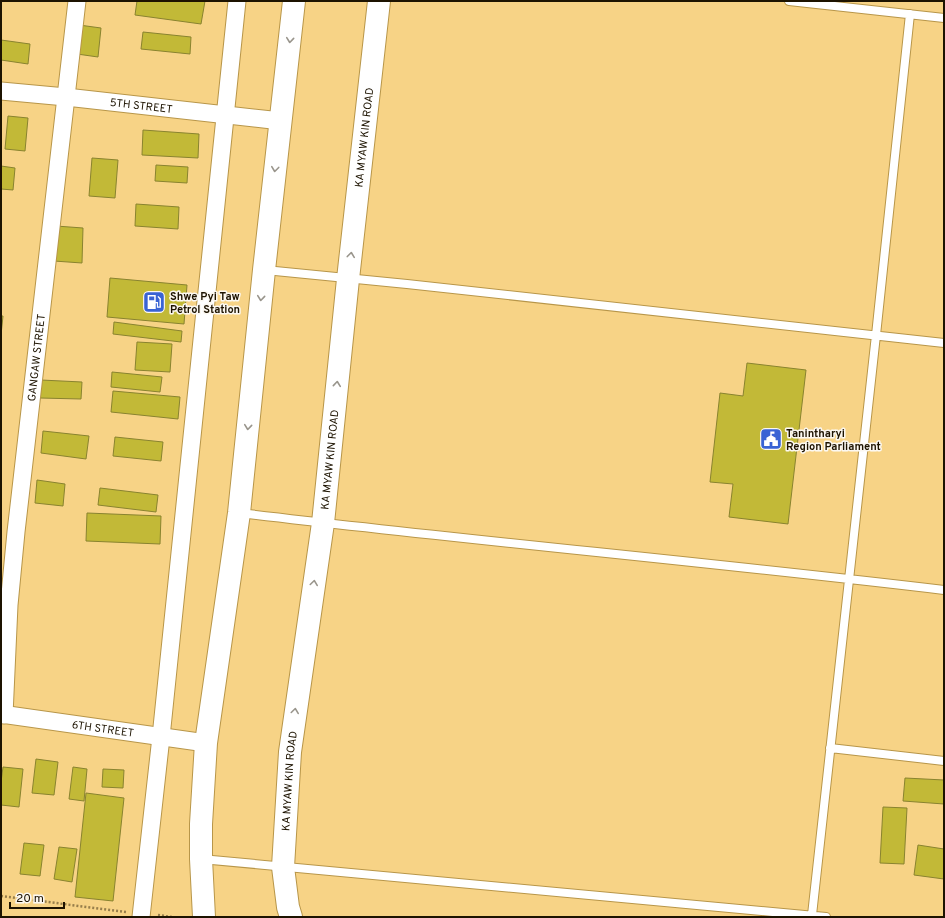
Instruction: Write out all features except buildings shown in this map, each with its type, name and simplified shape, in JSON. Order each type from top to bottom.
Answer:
[{"type":"main road","points":[[204,917],[200,859],[206,743],[239,513],[294,1]]},
{"type":"main road","name":"KA MYAW KIN ROAD","points":[[291,917],[288,907],[284,867],[290,752],[323,523],[379,1]]},
{"type":"street","name":"GANGAW STREET","points":[[2,715],[9,605],[9,532],[66,97],[77,1]]},
{"type":"street","points":[[141,915],[162,737],[237,1]]},
{"type":"street","name":"5TH STREET","points":[[1,90],[281,121]]},
{"type":"street","name":"6TH STREET","points":[[2,715],[206,743]]},
{"type":"lane","points":[[789,1],[944,18]]},
{"type":"lane","points":[[812,915],[910,14]]},
{"type":"lane","points":[[264,270],[944,343]]},
{"type":"lane","points":[[239,513],[849,578],[944,590]]},
{"type":"lane","points":[[830,748],[944,761]]},
{"type":"lane","points":[[200,859],[826,917]]},
{"type":"path","points":[[1,896],[141,915],[172,917]]},
{"type":"place","name":"Shwe Pyi Taw Petrol Station","points":[[154,302]]},
{"type":"place","name":"Tanintharyi Region Parliament","points":[[771,439]]}]
